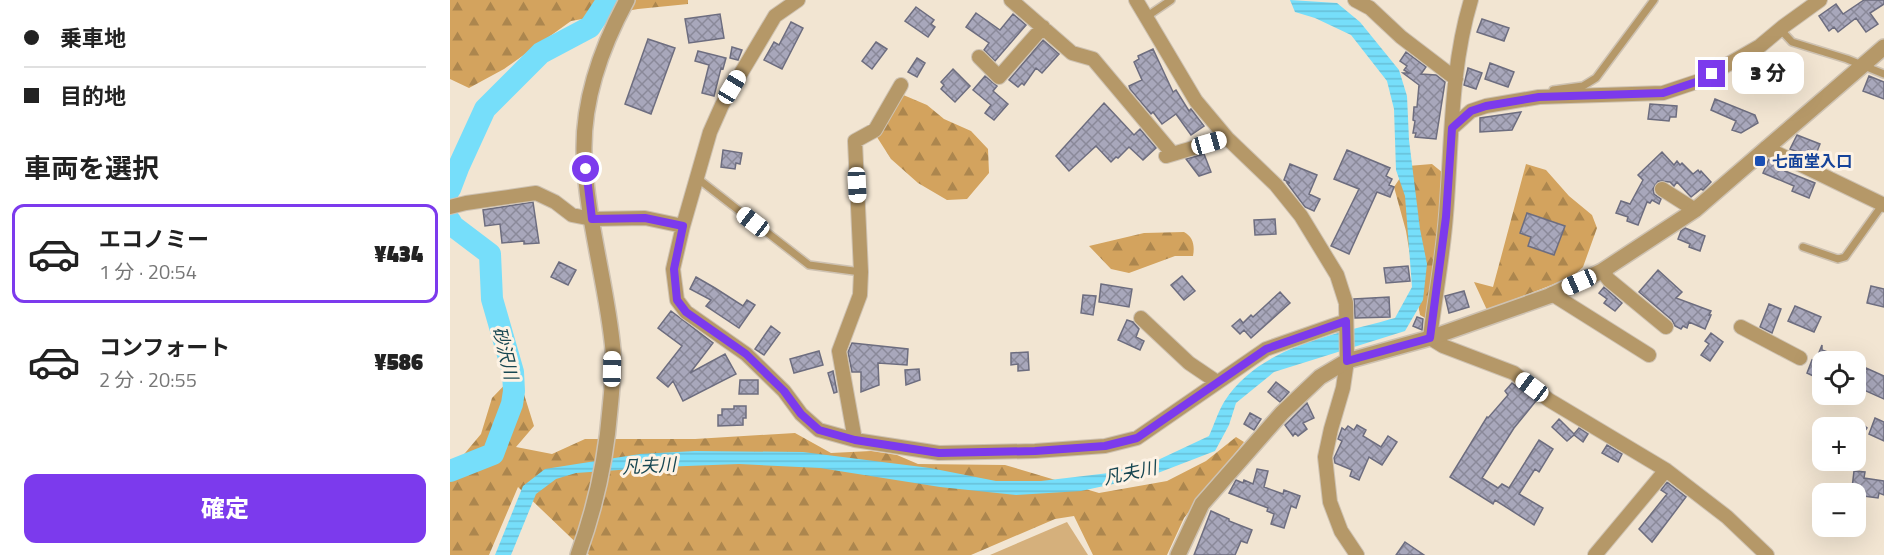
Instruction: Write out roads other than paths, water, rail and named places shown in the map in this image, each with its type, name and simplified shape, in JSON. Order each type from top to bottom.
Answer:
[{"type":"street","points":[[578,555],[607,452],[613,350],[592,219],[584,150],[586,119],[594,78],[610,31],[627,0]]},
{"type":"street","points":[[798,0],[775,16],[722,105],[710,132],[683,226],[674,269],[677,300],[686,312],[746,354],[784,391],[801,414],[819,430],[855,440],[939,453],[1035,451],[1105,446],[1137,438],[1266,349],[1346,321]]},
{"type":"street","points":[[1011,0],[1072,53],[1093,59],[1168,155],[1227,138]]},
{"type":"street","points":[[1136,0],[1196,101],[1227,138],[1276,185],[1301,216],[1337,275],[1346,303],[1347,361],[1343,388],[1325,457],[1330,502],[1341,531],[1357,555]]},
{"type":"street","points":[[1355,0],[1370,8],[1401,37],[1456,79]]},
{"type":"street","points":[[1430,338],[1446,217],[1456,79],[1465,19],[1471,0]]},
{"type":"street","points":[[1452,128],[1471,111],[1486,106],[1551,97],[1663,93],[1699,81],[1760,46],[1820,0]]},
{"type":"street","points":[[979,57],[999,77],[1043,27]]},
{"type":"street","points":[[1178,555],[1203,504],[1210,495],[1282,413],[1320,377],[1347,361],[1430,338],[1552,294],[1602,271],[1695,210],[1884,47]]},
{"type":"street","points":[[855,440],[839,351],[860,295],[855,141],[875,130],[901,85]]},
{"type":"street","points":[[1766,148],[1883,204]]},
{"type":"street","points":[[1662,189],[1695,210]]},
{"type":"street","points":[[450,207],[536,193],[555,201],[572,215],[592,219],[645,218],[683,226]]},
{"type":"street","points":[[1602,271],[1609,280],[1666,327]]},
{"type":"street","points":[[1552,294],[1649,356]]},
{"type":"street","points":[[1141,318],[1189,363],[1217,382]]},
{"type":"street","points":[[1741,327],[1800,358]]},
{"type":"street","points":[[1430,338],[1443,346],[1514,374],[1549,400],[1666,470],[1727,517],[1767,555]]},
{"type":"street","points":[[1595,555],[1666,470]]},
{"type":"lane","points":[[1146,16],[1171,0]]},
{"type":"lane","points":[[1551,97],[1553,90],[1583,86],[1596,78],[1654,0]]},
{"type":"lane","points":[[1780,29],[1792,42],[1884,74]]},
{"type":"lane","points":[[697,178],[809,265],[861,272]]},
{"type":"lane","points":[[1803,247],[1838,259],[1845,257],[1883,204]]},
{"type":"water","name":"凡夫川","points":[[1290,0],[1337,3],[1360,22],[1399,70],[1407,96],[1409,140],[1420,229],[1427,264],[1423,300],[1405,331],[1274,372],[1236,403],[1229,425],[1215,451],[1150,476],[1081,491],[1016,495],[940,487],[820,468],[739,464],[576,473],[556,479],[536,494],[511,555],[495,555],[523,486],[545,469],[640,454],[695,451],[803,452],[930,468],[996,481],[1041,481],[1109,473],[1160,459],[1209,436],[1224,402],[1239,383],[1258,367],[1278,355],[1324,337],[1395,318],[1412,287],[1405,196],[1396,170],[1394,109],[1387,81],[1351,35],[1315,18],[1295,12]]},
{"type":"waterway","name":"砂沢川","points":[[450,189],[485,109],[541,53],[590,27],[608,0]]},
{"type":"waterway","name":"砂沢川","points":[[450,221],[453,226],[490,254],[492,299],[513,372],[514,391],[512,404],[493,454],[450,471]]},
{"type":"place","name":"七面堂入口","points":[[1760,161]]}]
